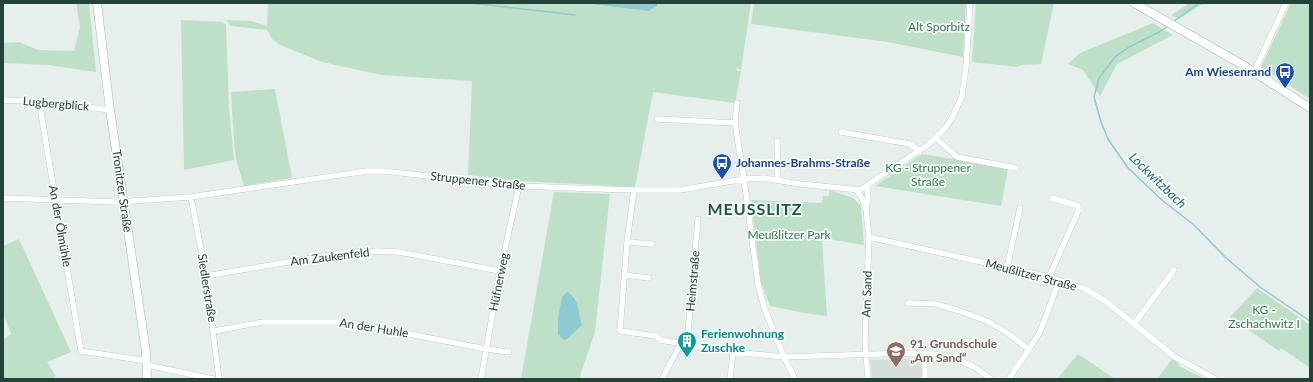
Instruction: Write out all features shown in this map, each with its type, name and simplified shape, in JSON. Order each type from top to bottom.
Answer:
[{"type":"street","name":"Tronitzer Straße","points":[[97,3],[110,110],[147,363],[147,379]]},
{"type":"street","points":[[857,191],[866,187],[920,151],[936,138],[952,118],[962,96],[966,67],[970,3]]},
{"type":"street","points":[[1254,72],[1286,3]]},
{"type":"street","points":[[1137,4],[1254,72],[1310,108]]},
{"type":"street","name":"Lugbergblick","points":[[3,100],[39,101],[110,110]]},
{"type":"street","name":"An der Ölmühle","points":[[39,101],[81,351],[147,363]]},
{"type":"street","points":[[737,103],[735,123],[758,284],[764,307],[784,357],[795,379]]},
{"type":"street","points":[[657,119],[735,123]]},
{"type":"street","points":[[841,132],[910,144],[920,151]]},
{"type":"street","points":[[936,138],[958,157],[1016,168]]},
{"type":"street","points":[[777,141],[778,180]]},
{"type":"street","name":"Struppener Straße","points":[[3,198],[123,201],[191,197],[366,171],[383,171],[519,186],[634,190],[680,190],[744,179],[764,178],[857,191]]},
{"type":"street","name":"Hüfnerweg","points":[[481,379],[500,271],[519,186]]},
{"type":"street","name":"Am Sand","points":[[866,187],[868,199],[866,209]]},
{"type":"street","points":[[634,190],[627,242],[620,331],[656,336],[660,340],[734,352],[784,357],[934,354],[955,358],[976,368],[991,379]]},
{"type":"street","name":"Am Sand","points":[[857,191],[862,198],[866,209],[869,237],[865,341],[868,379]]},
{"type":"street","name":"Siedlerstraße","points":[[191,197],[206,276],[219,379]]},
{"type":"street","points":[[1049,277],[1078,212],[1078,206],[1052,198]]},
{"type":"street","points":[[1007,268],[1020,208]]},
{"type":"street","name":"Heimstraße","points":[[687,344],[698,219]]},
{"type":"street","name":"Meußlitzer Straße","points":[[869,237],[1049,277],[1085,290],[1104,300],[1173,356],[1215,379]]},
{"type":"street","points":[[627,242],[652,244]]},
{"type":"street","name":"Am Zaukenfeld","points":[[206,276],[347,252],[377,251],[399,252],[500,271]]},
{"type":"street","points":[[1134,324],[1174,270]]},
{"type":"street","points":[[625,275],[649,278]]},
{"type":"street","points":[[1009,379],[1040,332],[1059,281]]},
{"type":"street","points":[[908,303],[936,304],[989,322],[1009,334],[1029,350]]},
{"type":"street","name":"An der Huhle","points":[[214,331],[263,322],[342,322],[509,352]]},
{"type":"street","points":[[662,379],[680,343]]},
{"type":"street","points":[[730,379],[734,352]]},
{"type":"street","points":[[925,355],[925,379]]},
{"type":"street","points":[[147,363],[213,379]]},
{"type":"shaded area","name":"91. Grundschule „Am Sand“","points":[[922,358],[922,379],[872,379],[870,360]]},
{"type":"green space","points":[[76,3],[89,3],[96,72],[48,65],[3,63],[3,43],[19,42],[38,50],[74,51],[80,27]]},
{"type":"green space","points":[[268,3],[583,3],[649,11],[657,6],[658,3],[751,3],[741,70],[736,68],[737,71],[741,71],[735,103],[653,92],[635,187],[518,181],[468,175],[472,81],[381,75],[322,62],[280,45],[272,39],[267,30],[231,26],[226,20],[251,21],[267,26]]},
{"type":"green space","name":"Alt Sporbitz","points":[[754,3],[966,3],[963,57],[888,42],[751,24]]},
{"type":"green space","points":[[976,3],[1054,3],[1041,64],[1022,65],[1017,67],[972,62]]},
{"type":"green space","points":[[1190,3],[1204,3],[1179,19],[1171,15]]},
{"type":"green space","points":[[1291,3],[1310,3],[1310,99],[1261,67]]},
{"type":"green space","points":[[181,20],[222,22],[226,25],[229,108],[234,160],[184,170]]},
{"type":"green space","points":[[1153,23],[1173,35],[1117,64],[1100,96],[1083,70],[1068,64],[1080,53]]},
{"type":"green space","points":[[275,89],[292,178],[244,186],[236,159],[231,92]]},
{"type":"green space","name":"KG - Struppener Straße","points":[[922,154],[1008,168],[1001,206],[875,186]]},
{"type":"green space","name":"Meußlitzer Park","points":[[829,190],[853,198],[861,206],[864,245],[822,238],[827,316],[770,306],[761,283],[751,200],[822,203],[823,196],[829,196]]},
{"type":"green space","points":[[554,192],[610,194],[595,332],[580,379],[521,379]]},
{"type":"green space","points":[[19,239],[71,352],[47,362],[56,376],[52,379],[3,379],[3,340],[11,334],[3,312],[3,246]]},
{"type":"green space","name":"KG - Zschachwitz I","points":[[1257,288],[1310,325],[1310,368],[1281,348],[1279,351],[1230,317]]},
{"type":"green space","points":[[1078,354],[1115,379],[1057,379]]},
{"type":"green space","points":[[1172,359],[1179,364],[1179,366],[1205,379],[1157,379]]},
{"type":"water","points":[[583,3],[658,3],[657,6],[649,11]]},
{"type":"water","points":[[567,292],[576,302],[582,325],[564,340],[558,334],[558,318],[562,297]]},
{"type":"waterway","points":[[471,3],[575,15]]},
{"type":"waterway","name":"Lockwitzbach","points":[[1173,22],[1199,3]]},
{"type":"waterway","name":"Lockwitzbach","points":[[1168,26],[1129,47],[1115,57],[1099,78],[1094,97],[1101,122],[1108,139],[1128,168],[1163,201],[1194,225],[1225,257],[1260,287],[1310,321]]},
{"type":"place","name":"Am Wiesenrand","points":[[1285,89]]},
{"type":"place","name":"Johannes-Brahms-Straße","points":[[722,180]]},
{"type":"place","name":"Ferienwohnung Zuschke","points":[[687,358]]},
{"type":"place","name":"91. Grundschule „Am Sand“","points":[[896,368]]},
{"type":"district","name":"MEUSSLITZ","points":[[755,209]]}]
